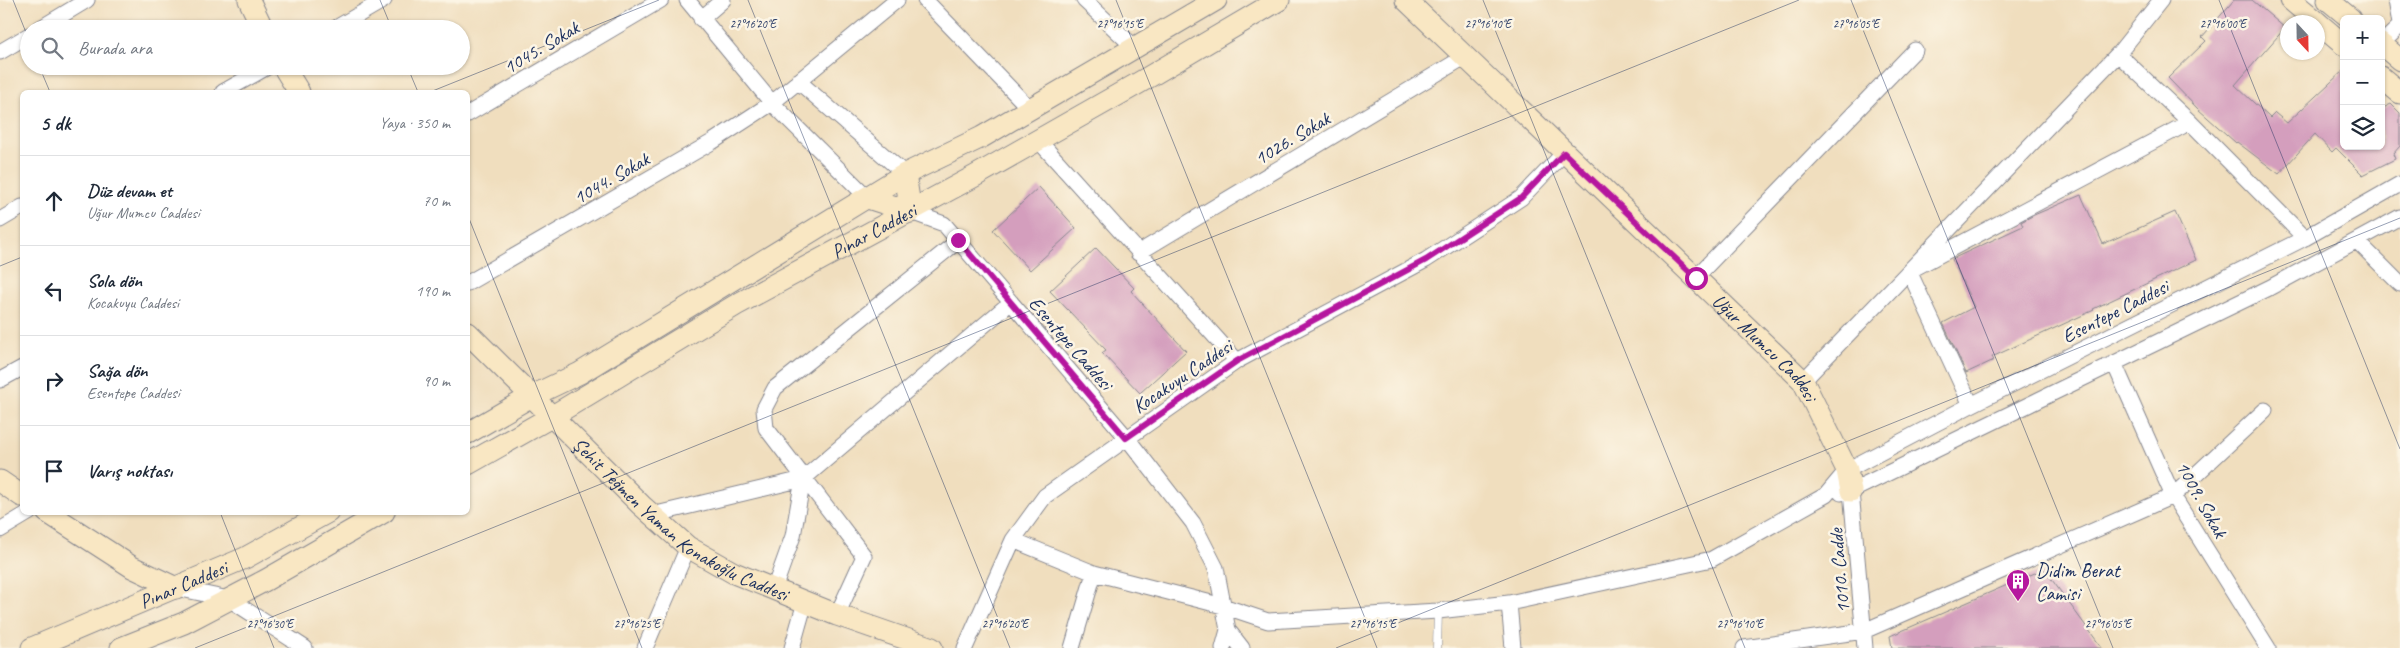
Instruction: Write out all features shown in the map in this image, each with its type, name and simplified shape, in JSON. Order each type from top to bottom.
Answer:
[{"type":"main road","points":[[249,0],[259,20]]},
{"type":"main road","name":"Pınar Caddesi","points":[[470,432],[530,397],[580,373],[905,174],[982,137],[1216,0]]},
{"type":"main road","name":"Pınar Caddesi","points":[[470,463],[551,417],[736,305],[860,237],[911,212],[1194,51],[1279,0]]},
{"type":"main road","name":"Uğur Mumcu Caddesi","points":[[1406,0],[1803,381],[1849,481]]},
{"type":"main road","points":[[2291,0],[2308,15]]},
{"type":"main road","points":[[2328,0],[2346,15]]},
{"type":"main road","points":[[2325,30],[2340,42]]},
{"type":"main road","points":[[2385,47],[2400,60]]},
{"type":"main road","points":[[289,75],[298,90]]},
{"type":"main road","points":[[2385,80],[2400,93]]},
{"type":"main road","points":[[868,198],[911,212],[905,174]]},
{"type":"main road","name":"Şehit Teğmen Yaman Konakoğlu Caddesi","points":[[470,335],[530,397],[652,515],[688,547],[734,573],[837,615],[932,648]]},
{"type":"main road","points":[[0,480],[20,495]]},
{"type":"main road","points":[[52,515],[132,566],[176,588]]},
{"type":"main road","name":"Pınar Caddesi","points":[[32,648],[245,558],[323,515]]},
{"type":"main road","name":"Pınar Caddesi","points":[[121,648],[184,623],[379,515]]},
{"type":"street","points":[[54,20],[87,0]]},
{"type":"street","points":[[350,20],[384,0]]},
{"type":"street","name":"1045. Sokak","points":[[470,113],[661,0]]},
{"type":"street","points":[[687,0],[772,103],[868,198]]},
{"type":"street","points":[[701,19],[723,0]]},
{"type":"street","name":"1044. Sokak","points":[[470,282],[712,142],[772,103],[896,0]]},
{"type":"street","points":[[925,0],[1030,108]]},
{"type":"street","points":[[1084,0],[1134,47]]},
{"type":"street","points":[[1803,381],[2118,54],[2161,0]]},
{"type":"street","points":[[2385,40],[2400,25],[2396,0]]},
{"type":"street","points":[[0,52],[20,40]]},
{"type":"street","points":[[1696,278],[1915,50]]},
{"type":"street","points":[[2118,54],[2190,122],[2304,238]]},
{"type":"street","name":"1026. Sokak","points":[[1138,253],[1466,56]]},
{"type":"street","points":[[227,90],[253,75]]},
{"type":"street","points":[[798,81],[905,174]]},
{"type":"street","points":[[1909,272],[2190,122]]},
{"type":"street","points":[[1038,140],[1237,361]]},
{"type":"street","name":"Kocakuyu Caddesi","points":[[965,648],[1013,540],[1045,496],[1237,361],[1426,260],[1521,198],[1564,153]]},
{"type":"street","name":"Esentepe Caddesi","points":[[1849,481],[1972,405],[2304,238],[2400,184]]},
{"type":"street","points":[[0,220],[20,208]]},
{"type":"street","name":"Esentepe Caddesi","points":[[911,212],[944,224],[1126,438],[1193,523],[1216,568],[1228,630]]},
{"type":"street","points":[[1013,540],[1094,574],[1224,606],[1268,621],[1438,612],[1509,603],[1712,559],[1849,481],[2114,363],[2269,288],[2400,217]]},
{"type":"street","points":[[837,615],[864,556],[766,428],[764,409],[775,388],[958,240]]},
{"type":"street","points":[[2356,241],[2400,284]]},
{"type":"street","points":[[1909,272],[1972,405]]},
{"type":"street","points":[[652,515],[804,479],[1010,303]]},
{"type":"street","name":"1009. Sokak","points":[[2114,363],[2173,496],[2268,648]]},
{"type":"street","points":[[0,380],[20,369]]},
{"type":"street","points":[[1744,648],[1864,631],[2173,496],[2265,410]]},
{"type":"street","points":[[774,589],[793,536],[804,479]]},
{"type":"street","points":[[1826,495],[1849,481]]},
{"type":"street","name":"1010. Cadde","points":[[1849,481],[1865,648]]},
{"type":"street","points":[[0,530],[25,515]]},
{"type":"street","points":[[645,648],[688,547]]},
{"type":"street","points":[[1072,648],[1094,574]]},
{"type":"street","points":[[176,588],[229,599],[306,648]]},
{"type":"street","points":[[792,648],[805,602]]},
{"type":"street","points":[[1509,603],[1513,648]]},
{"type":"street","points":[[1223,648],[1228,630]]},
{"type":"street","points":[[1228,630],[1242,648]]},
{"type":"lane","points":[[1437,648],[1438,612]]},
{"type":"building","points":[[2234,0],[2252,0],[2280,24],[2280,34],[2235,85],[2270,118],[2275,113],[2287,123],[2340,74],[2340,150],[2385,150],[2385,107],[2391,104],[2400,113],[2400,146],[2393,154],[2395,159],[2363,175],[2336,148],[2332,152],[2315,134],[2279,174],[2236,143],[2198,109],[2168,78],[2206,41],[2202,37]]},
{"type":"building","points":[[1039,187],[1076,228],[1030,270],[993,230]]},
{"type":"building","points":[[2081,195],[2103,244],[2175,212],[2196,260],[1992,357],[1994,360],[1966,373],[1943,323],[1974,307],[1952,259],[2023,226],[2021,222],[2034,215]]},
{"type":"building","points":[[1096,248],[1134,288],[1131,291],[1186,351],[1140,393],[1102,353],[1106,350],[1050,291]]},
{"type":"building","name":"Didim Berat Camisi","points":[[2044,569],[2102,648],[1892,648],[1890,636]]},
{"type":"place","name":"Didim Berat Camisi","points":[[2018,602]]},
{"type":"route","points":[[958,240],[1126,438],[1237,361],[1426,260],[1521,198],[1564,153],[1696,278]]}]
